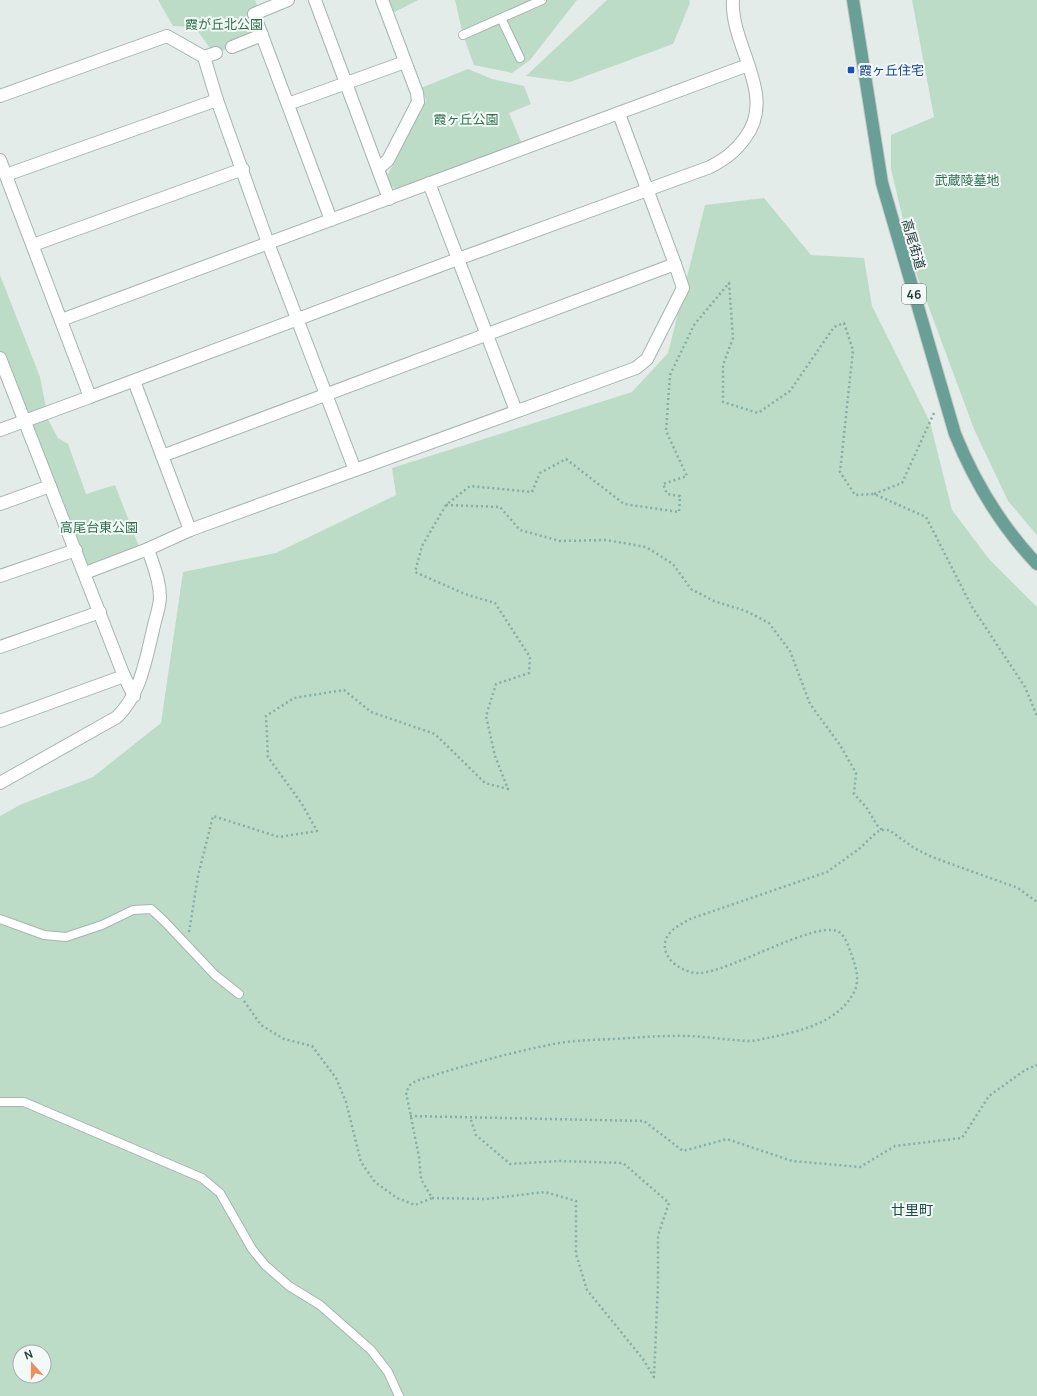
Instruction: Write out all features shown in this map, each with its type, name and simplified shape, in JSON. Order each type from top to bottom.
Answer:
[{"type":"main road","name":"高尾街道","points":[[853,0],[882,183],[955,434],[969,468],[984,496],[1012,535],[1037,564]]},
{"type":"street","points":[[288,0],[254,14],[331,220]]},
{"type":"street","points":[[315,0],[389,199]]},
{"type":"street","points":[[378,169],[388,160],[418,102],[418,93],[382,0]]},
{"type":"street","points":[[0,430],[458,259],[710,167],[726,159],[735,151],[751,131],[756,116],[756,92],[736,32],[732,14],[734,0]]},
{"type":"street","points":[[0,96],[168,36],[204,57],[217,100],[268,243],[356,470]]},
{"type":"street","points":[[232,47],[262,36]]},
{"type":"street","points":[[204,57],[216,53]]},
{"type":"street","points":[[288,104],[405,62]]},
{"type":"street","points":[[61,320],[748,65]]},
{"type":"street","points":[[6,175],[217,100]]},
{"type":"street","points":[[85,573],[148,549],[190,530],[636,368],[647,359],[683,288],[619,114]]},
{"type":"street","points":[[0,160],[90,397]]},
{"type":"street","points":[[33,246],[242,169]]},
{"type":"street","points":[[429,183],[516,411]]},
{"type":"street","points":[[162,456],[487,336],[675,264]]},
{"type":"street","points":[[0,358],[124,676],[134,696]]},
{"type":"street","points":[[134,381],[190,530]]},
{"type":"street","points":[[0,504],[50,486]]},
{"type":"street","points":[[0,783],[117,717],[128,707],[142,675],[160,598],[159,579],[148,549]]},
{"type":"street","points":[[0,576],[76,550]]},
{"type":"street","points":[[0,647],[100,612]]},
{"type":"street","points":[[0,721],[124,676]]},
{"type":"lane","points":[[462,35],[540,0]]},
{"type":"lane","points":[[501,18],[520,58]]},
{"type":"lane","points":[[0,919],[44,935],[66,937],[102,925],[133,910],[151,909],[215,976],[240,994]]},
{"type":"lane","points":[[0,1102],[24,1102],[207,1182],[220,1193],[252,1249],[265,1265],[289,1286],[320,1305],[371,1350],[388,1372],[399,1396]]},
{"type":"path","points":[[192,951],[188,929],[198,876],[213,816],[279,837],[317,831],[302,804],[268,757],[266,716],[294,698],[344,690],[372,712],[435,734],[485,783],[508,789],[495,756],[486,716],[496,684],[529,673],[530,657],[495,603],[464,594],[415,572],[422,546],[446,505],[470,486],[532,492],[540,473],[566,459],[624,504],[679,512],[680,496],[666,494],[663,484],[687,476],[666,431],[670,375],[694,325],[729,283],[733,338],[723,365],[723,402],[758,413],[790,391],[834,327],[844,324],[852,350],[840,472],[855,495],[874,494],[902,483],[934,413]]},
{"type":"path","points":[[874,494],[926,517],[972,607],[1025,687],[1037,716]]},
{"type":"path","points":[[446,505],[500,507],[520,530],[560,541],[606,540],[646,547],[673,564],[691,589],[714,600],[746,610],[769,623],[790,651],[810,704],[840,745],[856,773],[854,794],[866,807],[877,825],[882,830]]},
{"type":"path","points":[[432,1198],[421,1179],[419,1157],[406,1092],[410,1085],[416,1081],[503,1056],[553,1045],[674,1036],[717,1037],[751,1041],[805,1029],[836,1014],[847,1002],[858,981],[851,954],[840,932],[834,930],[808,934],[720,969],[698,973],[678,967],[670,960],[666,952],[665,944],[667,938],[675,927],[690,919],[827,872],[859,849],[877,832],[882,830],[890,830],[914,848],[932,857],[1018,888],[1037,902]]},
{"type":"path","points":[[240,994],[261,1025],[284,1039],[312,1046],[336,1078],[346,1102],[361,1162],[375,1182],[397,1198],[415,1205],[432,1198],[486,1199],[545,1192],[576,1201],[576,1254],[587,1290],[643,1359],[654,1377],[658,1285],[658,1235],[669,1203],[623,1163],[560,1161],[510,1164],[476,1135],[470,1117]]},
{"type":"path","points":[[410,1116],[644,1121],[683,1150],[727,1139],[792,1161],[860,1167],[895,1146],[962,1138],[988,1096],[1025,1070],[1037,1065]]},
{"type":"green space","name":"霞が丘北公園","points":[[158,0],[255,0],[260,12],[262,35],[214,54],[195,27],[173,26]]},
{"type":"green space","points":[[388,0],[418,0],[393,13]]},
{"type":"green space","points":[[455,0],[577,0],[530,60],[512,73],[474,65],[463,35]]},
{"type":"green space","points":[[607,0],[689,0],[690,3],[673,44],[570,82],[526,76]]},
{"type":"green space","name":"武蔵陵墓地","points":[[912,0],[1037,0],[1037,535],[1008,501],[974,429],[915,270],[891,169],[891,135],[934,117]]},
{"type":"green space","name":"霞ヶ丘公園","points":[[468,69],[492,79],[524,86],[531,104],[509,113],[522,144],[398,191],[390,185],[387,176],[426,101],[421,88]]},
{"type":"green space","points":[[764,198],[811,255],[864,258],[872,306],[930,422],[952,510],[989,559],[1037,607],[1037,1396],[0,1396],[0,816],[22,804],[93,777],[161,723],[183,572],[276,553],[396,495],[392,468],[632,392],[668,353],[705,205]]},
{"type":"green space","name":"高尾台東公園","points":[[0,275],[40,377],[47,413],[45,414],[58,438],[68,444],[86,494],[115,485],[141,552],[85,573],[0,358]]},
{"type":"place","name":"霞ヶ丘住宅","points":[[851,70]]},
{"type":"district","name":"廿里町","points":[[912,1209]]}]
